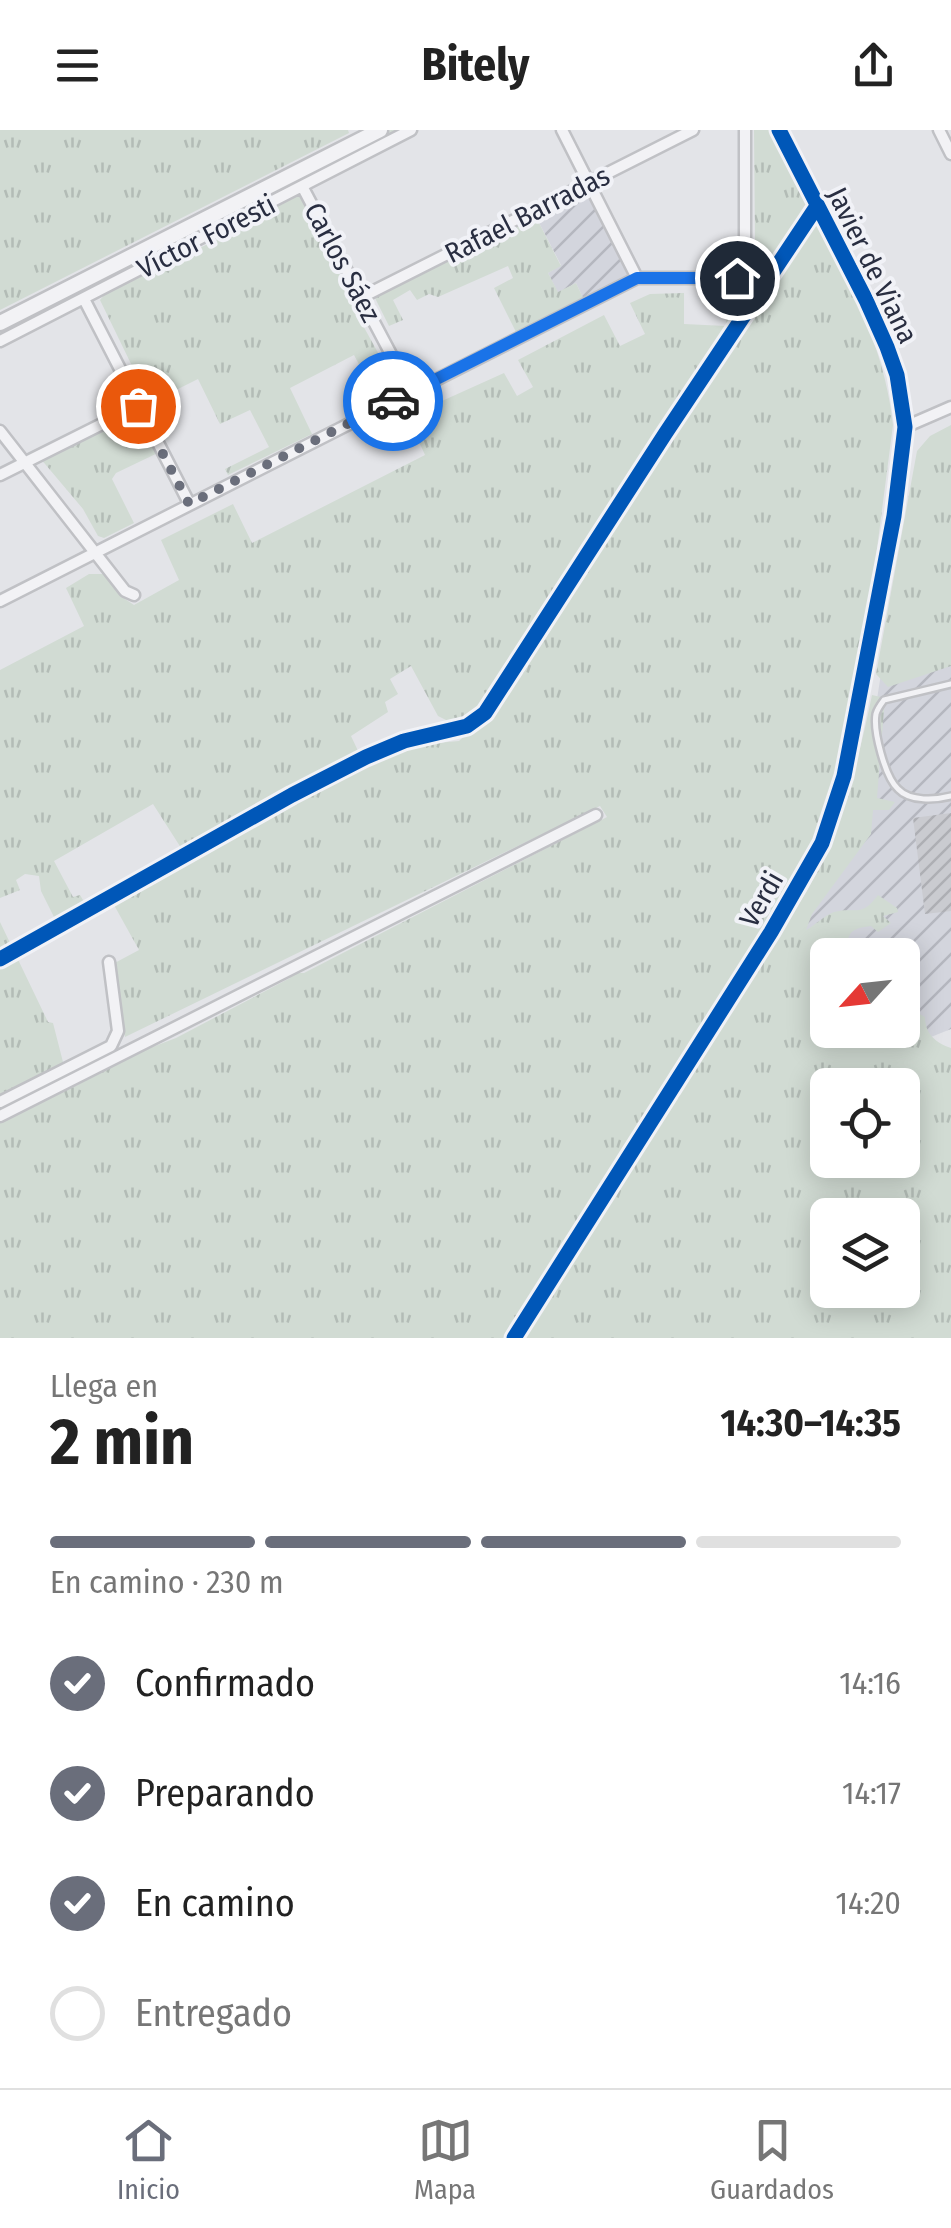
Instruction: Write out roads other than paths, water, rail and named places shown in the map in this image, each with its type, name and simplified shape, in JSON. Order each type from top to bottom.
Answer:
[{"type":"street","name":"Víctor Foresti","points":[[0,323],[380,130]]},
{"type":"street","name":"Víctor Foresti","points":[[0,341],[411,130]]},
{"type":"street","points":[[562,130],[637,278]]},
{"type":"street","name":"Rafael Barradas","points":[[362,297],[693,130]]},
{"type":"street","points":[[0,601],[637,278],[737,278],[745,252],[746,130]]},
{"type":"street","name":"Javier de Viana","points":[[779,130],[887,347],[897,376],[905,427]]},
{"type":"street","points":[[939,130],[951,154]]},
{"type":"street","name":"Carlos Sáez","points":[[302,186],[411,392]]},
{"type":"street","points":[[0,959],[322,780],[404,741],[466,726],[485,713],[817,206]]},
{"type":"street","points":[[84,299],[189,504]]},
{"type":"street","points":[[0,476],[138,406]]},
{"type":"street","points":[[905,427],[951,407]]},
{"type":"street","name":"Verdi","points":[[514,1338],[771,932],[822,843],[844,776],[901,471],[905,427]]},
{"type":"street","points":[[0,431],[125,591],[134,594]]},
{"type":"street","points":[[0,1116],[596,815]]},
{"type":"street","points":[[0,1102],[111,1046],[118,1031],[109,962]]},
{"type":"lane","points":[[951,684],[884,700],[876,712],[878,746],[897,789],[912,797],[951,796]]}]
